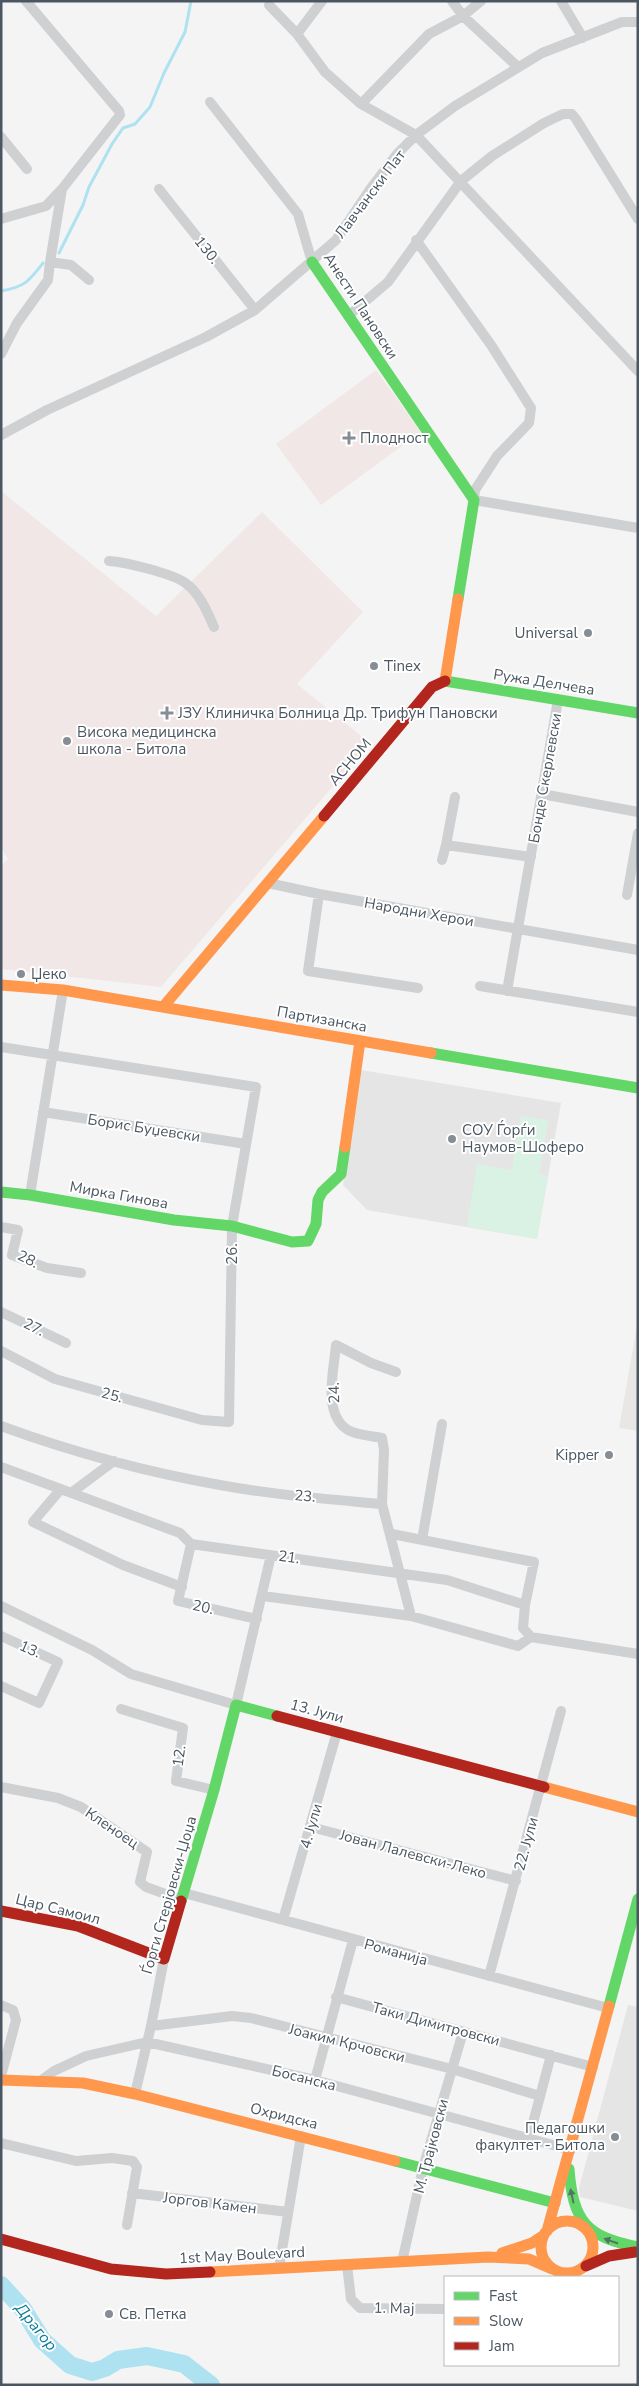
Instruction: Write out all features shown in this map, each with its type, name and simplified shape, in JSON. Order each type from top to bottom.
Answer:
[{"type":"street","points":[[1,219],[46,206],[62,189],[120,116],[119,111],[26,1]]},
{"type":"street","points":[[297,34],[322,1]]},
{"type":"street","points":[[452,1],[463,16],[518,67]]},
{"type":"street","points":[[361,104],[429,34],[463,16],[481,1]]},
{"type":"street","points":[[561,1],[583,38]]},
{"type":"street","points":[[268,5],[297,34],[325,72],[361,104],[416,134],[638,371]]},
{"type":"street","name":"Лавчански Пат","points":[[1,435],[46,410],[206,337],[255,310],[336,240],[371,188],[416,134],[455,106],[542,53],[622,22],[638,22]]},
{"type":"street","name":"Анести Пановски","points":[[210,102],[298,214],[312,262],[474,500]]},
{"type":"street","points":[[348,316],[388,282],[416,240],[461,181],[492,156],[564,114],[572,114],[638,219]]},
{"type":"street","points":[[1,137],[27,169]]},
{"type":"street","points":[[1,354],[17,322],[48,280],[62,189]]},
{"type":"street","name":"130.","points":[[159,189],[255,310]]},
{"type":"street","points":[[416,240],[491,345],[531,408],[529,423],[497,456],[475,490],[445,681]]},
{"type":"street","points":[[50,262],[71,265],[89,280]]},
{"type":"street","points":[[474,500],[638,528]]},
{"type":"street","points":[[108,561],[121,562],[184,582],[203,603],[214,627]]},
{"type":"street","name":"Ружа Делчева","points":[[445,681],[638,713]]},
{"type":"street","name":"АСНОМ","points":[[163,1007],[432,688],[445,681]]},
{"type":"street","name":"Бонде Скерлевски","points":[[518,929],[558,700]]},
{"type":"street","points":[[542,794],[638,812]]},
{"type":"street","points":[[442,860],[455,797]]},
{"type":"street","points":[[628,895],[638,833]]},
{"type":"street","name":"Бонде Скерлевски","points":[[446,844],[531,857]]},
{"type":"street","name":"Народни Херои","points":[[268,883],[320,894],[638,950]]},
{"type":"street","points":[[320,894],[308,971],[418,988]]},
{"type":"street","points":[[507,991],[518,929]]},
{"type":"street","name":"Партизанска","points":[[1,985],[63,990],[638,1088]]},
{"type":"street","points":[[480,986],[638,1012]]},
{"type":"street","points":[[30,1195],[63,990]]},
{"type":"street","name":"Мирка Гинова","points":[[1,1192],[30,1195],[174,1220],[232,1226],[300,1243],[308,1241],[313,1235],[320,1193],[331,1180],[341,1174],[360,1042]]},
{"type":"street","points":[[1,1047],[52,1055]]},
{"type":"street","name":"26.","points":[[52,1055],[256,1087],[232,1226],[229,1422]]},
{"type":"street","name":"Борис Буџевски","points":[[43,1112],[246,1144]]},
{"type":"street","name":"28.","points":[[1,1227],[18,1230],[12,1254],[47,1268],[81,1273]]},
{"type":"street","name":"27.","points":[[1,1312],[66,1343]]},
{"type":"street","name":"24.","points":[[382,1504],[384,1450],[382,1438],[348,1430],[336,1418],[332,1400],[336,1346],[371,1363],[396,1372]]},
{"type":"street","name":"25.","points":[[1,1351],[55,1379],[202,1420],[229,1422]]},
{"type":"street","points":[[422,1540],[442,1424]]},
{"type":"street","name":"23.","points":[[1,1426],[44,1442],[114,1461],[220,1485],[278,1494],[382,1504]]},
{"type":"street","points":[[71,1493],[114,1461]]},
{"type":"street","name":"21.","points":[[1,1467],[180,1533],[191,1544],[447,1580],[525,1605]]},
{"type":"street","points":[[60,1490],[33,1522],[123,1565],[182,1587]]},
{"type":"street","points":[[382,1504],[392,1534],[398,1573],[411,1616]]},
{"type":"street","points":[[392,1534],[534,1562],[525,1605],[524,1628],[531,1637],[638,1654]]},
{"type":"street","name":"20.","points":[[191,1544],[178,1601],[257,1619]]},
{"type":"street","points":[[236,1705],[263,1596],[271,1555]]},
{"type":"street","points":[[263,1596],[411,1616],[518,1646],[531,1637]]},
{"type":"street","name":"13. Јули","points":[[1,1606],[92,1650],[131,1674],[236,1705],[638,1812]]},
{"type":"street","name":"13.","points":[[1,1636],[58,1662],[39,1704],[1,1686]]},
{"type":"street","name":"Ѓорги Стерјовски-Џоџа","points":[[135,2094],[164,1958],[214,1790],[236,1705]]},
{"type":"street","name":"12.","points":[[121,1708],[183,1728],[176,1781],[214,1790]]},
{"type":"street","name":"22. Јули","points":[[489,1976],[561,1712]]},
{"type":"street","name":"4. Јули","points":[[283,1920],[337,1732]]},
{"type":"street","name":"Кленоец","points":[[1,1787],[58,1798],[81,1807],[147,1852],[140,1882],[146,1887],[183,1896]]},
{"type":"street","name":"Јован Лалевски-Леко","points":[[311,1827],[516,1881]]},
{"type":"street","name":"Романија","points":[[183,1896],[283,1920],[608,2008]]},
{"type":"street","points":[[552,2269],[547,2264],[541,2250],[570,2156],[638,1899]]},
{"type":"street","name":"Цар Самоил","points":[[1,1911],[78,1926],[164,1958]]},
{"type":"street","points":[[315,2080],[353,1940]]},
{"type":"street","name":"Таки Димитровски","points":[[336,1997],[593,2067]]},
{"type":"street","points":[[1,2005],[13,2010],[16,2020],[1,2076]]},
{"type":"street","name":"Јоаким Крчовски","points":[[151,2026],[232,2016],[250,2018],[452,2069],[540,2096]]},
{"type":"street","name":"М. Трајковски","points":[[402,2262],[423,2168],[464,2032]]},
{"type":"street","name":"Босанска","points":[[39,2082],[86,2056],[147,2042],[315,2080],[529,2138],[570,2156]]},
{"type":"street","points":[[529,2138],[551,2055]]},
{"type":"street","name":"Охридска","points":[[1,2080],[83,2083],[135,2094],[555,2203]]},
{"type":"street","points":[[279,2268],[301,2136]]},
{"type":"street","points":[[1,2143],[76,2161],[112,2158],[133,2161],[137,2167],[127,2225]]},
{"type":"street","points":[[570,2156],[571,2194],[574,2205],[593,2244],[590,2260],[585,2267]]},
{"type":"street","name":"Јоргов Камен","points":[[132,2193],[288,2212]]},
{"type":"street","points":[[488,2257],[520,2248],[561,2222],[570,2221],[606,2239],[638,2247]]},
{"type":"street","name":"1st May Boulevard","points":[[1,2239],[111,2269],[166,2274],[488,2257]]},
{"type":"street","points":[[488,2257],[539,2260],[552,2269],[569,2274],[609,2255],[638,2252]]},
{"type":"street","name":"1. Мај","points":[[347,2264],[351,2299],[360,2308],[444,2309]]},
{"type":"shaded area","name":"Плодност","points":[[376,370],[421,432],[321,505],[276,444]]},
{"type":"shaded area","name":"ЈЗУ Клиничка Болница Др. Трифун Пановски","points":[[1,491],[156,616],[262,512],[363,612],[297,684],[370,743],[161,987],[1,969],[1,866],[8,859],[1,848]]},
{"type":"shaded area","name":"СОУ Ѓорѓи Наумов-Шоферо","points":[[361,1070],[561,1103],[537,1239],[367,1210],[343,1185]]},
{"type":"shaded area","points":[[638,1320],[638,1431],[619,1428]]},
{"type":"shaded area","name":"Педагошки факултет - Битола","points":[[628,2005],[638,2007],[638,2211],[580,2197],[579,2188]]},
{"type":"green space","points":[[521,1116],[548,1120],[539,1174],[548,1176],[537,1239],[467,1227],[477,1164],[512,1170]]},
{"type":"waterway","points":[[59,253],[83,205],[89,187],[112,144],[123,128],[135,124],[150,107],[164,73],[185,32],[191,1]]},
{"type":"waterway","points":[[1,291],[26,282],[43,263]]},
{"type":"waterway","name":"Драгор","points":[[1,2285],[23,2309],[42,2340],[70,2365],[92,2372],[105,2368],[118,2360],[147,2356],[184,2364],[211,2385]]},
{"type":"traffic: fast","points":[[312,262],[474,500],[458,599]]},
{"type":"traffic: fast","points":[[445,681],[638,713]]},
{"type":"traffic: fast","points":[[431,1053],[638,1088]]},
{"type":"traffic: fast","points":[[1,1192],[30,1195],[174,1220],[232,1226],[292,1242],[308,1241],[316,1224],[318,1200],[322,1192],[341,1174],[345,1147]]},
{"type":"traffic: fast","points":[[181,1901],[214,1790],[236,1705],[277,1716]]},
{"type":"traffic: fast","points":[[609,2006],[638,1899]]},
{"type":"traffic: fast","points":[[395,2161],[555,2203]]},
{"type":"traffic: fast","points":[[569,2169],[574,2202],[586,2224],[594,2232],[606,2238],[638,2247]]},
{"type":"traffic: slow","points":[[445,681],[458,599]]},
{"type":"traffic: slow","points":[[163,1007],[324,816]]},
{"type":"traffic: slow","points":[[1,985],[63,990],[431,1053]]},
{"type":"traffic: slow","points":[[345,1147],[360,1041]]},
{"type":"traffic: slow","points":[[544,1787],[638,1812]]},
{"type":"traffic: slow","points":[[547,2231],[609,2006]]},
{"type":"traffic: slow","points":[[1,2080],[83,2083],[135,2094],[395,2161]]},
{"type":"traffic: slow","points":[[562,2221],[572,2221],[581,2225],[589,2233],[593,2247],[589,2261],[581,2269],[572,2273],[562,2273],[553,2269],[545,2261],[541,2252],[541,2242],[545,2233],[553,2225],[562,2221]]},
{"type":"traffic: slow","points":[[502,2253],[532,2243],[544,2235]]},
{"type":"traffic: slow","points":[[210,2272],[488,2257],[529,2259],[552,2269]]},
{"type":"traffic: jam","points":[[324,816],[432,687],[445,681]]},
{"type":"traffic: jam","points":[[277,1716],[544,1787]]},
{"type":"traffic: jam","points":[[1,1911],[78,1926],[164,1959],[181,1901]]},
{"type":"traffic: jam","points":[[1,2239],[111,2269],[166,2274],[210,2272]]},
{"type":"traffic: jam","points":[[586,2266],[609,2256],[635,2252]]},
{"type":"place","name":"Плодност","points":[[349,438]]},
{"type":"place","name":"Universal","points":[[588,633]]},
{"type":"place","name":"Tinex","points":[[374,666]]},
{"type":"place","name":"ЈЗУ Клиничка Болница Др. Трифун Пановски","points":[[167,713]]},
{"type":"place","name":"Висока медицинска школа - Битола","points":[[67,741]]},
{"type":"place","name":"Џеко","points":[[21,974]]},
{"type":"place","name":"СОУ Ѓорѓи Наумов-Шоферо","points":[[452,1139]]},
{"type":"place","name":"Kipper","points":[[609,1455]]},
{"type":"place","name":"Педагошки факултет - Битола","points":[[615,2137]]},
{"type":"place","name":"Св. Петка","points":[[109,2314]]}]
